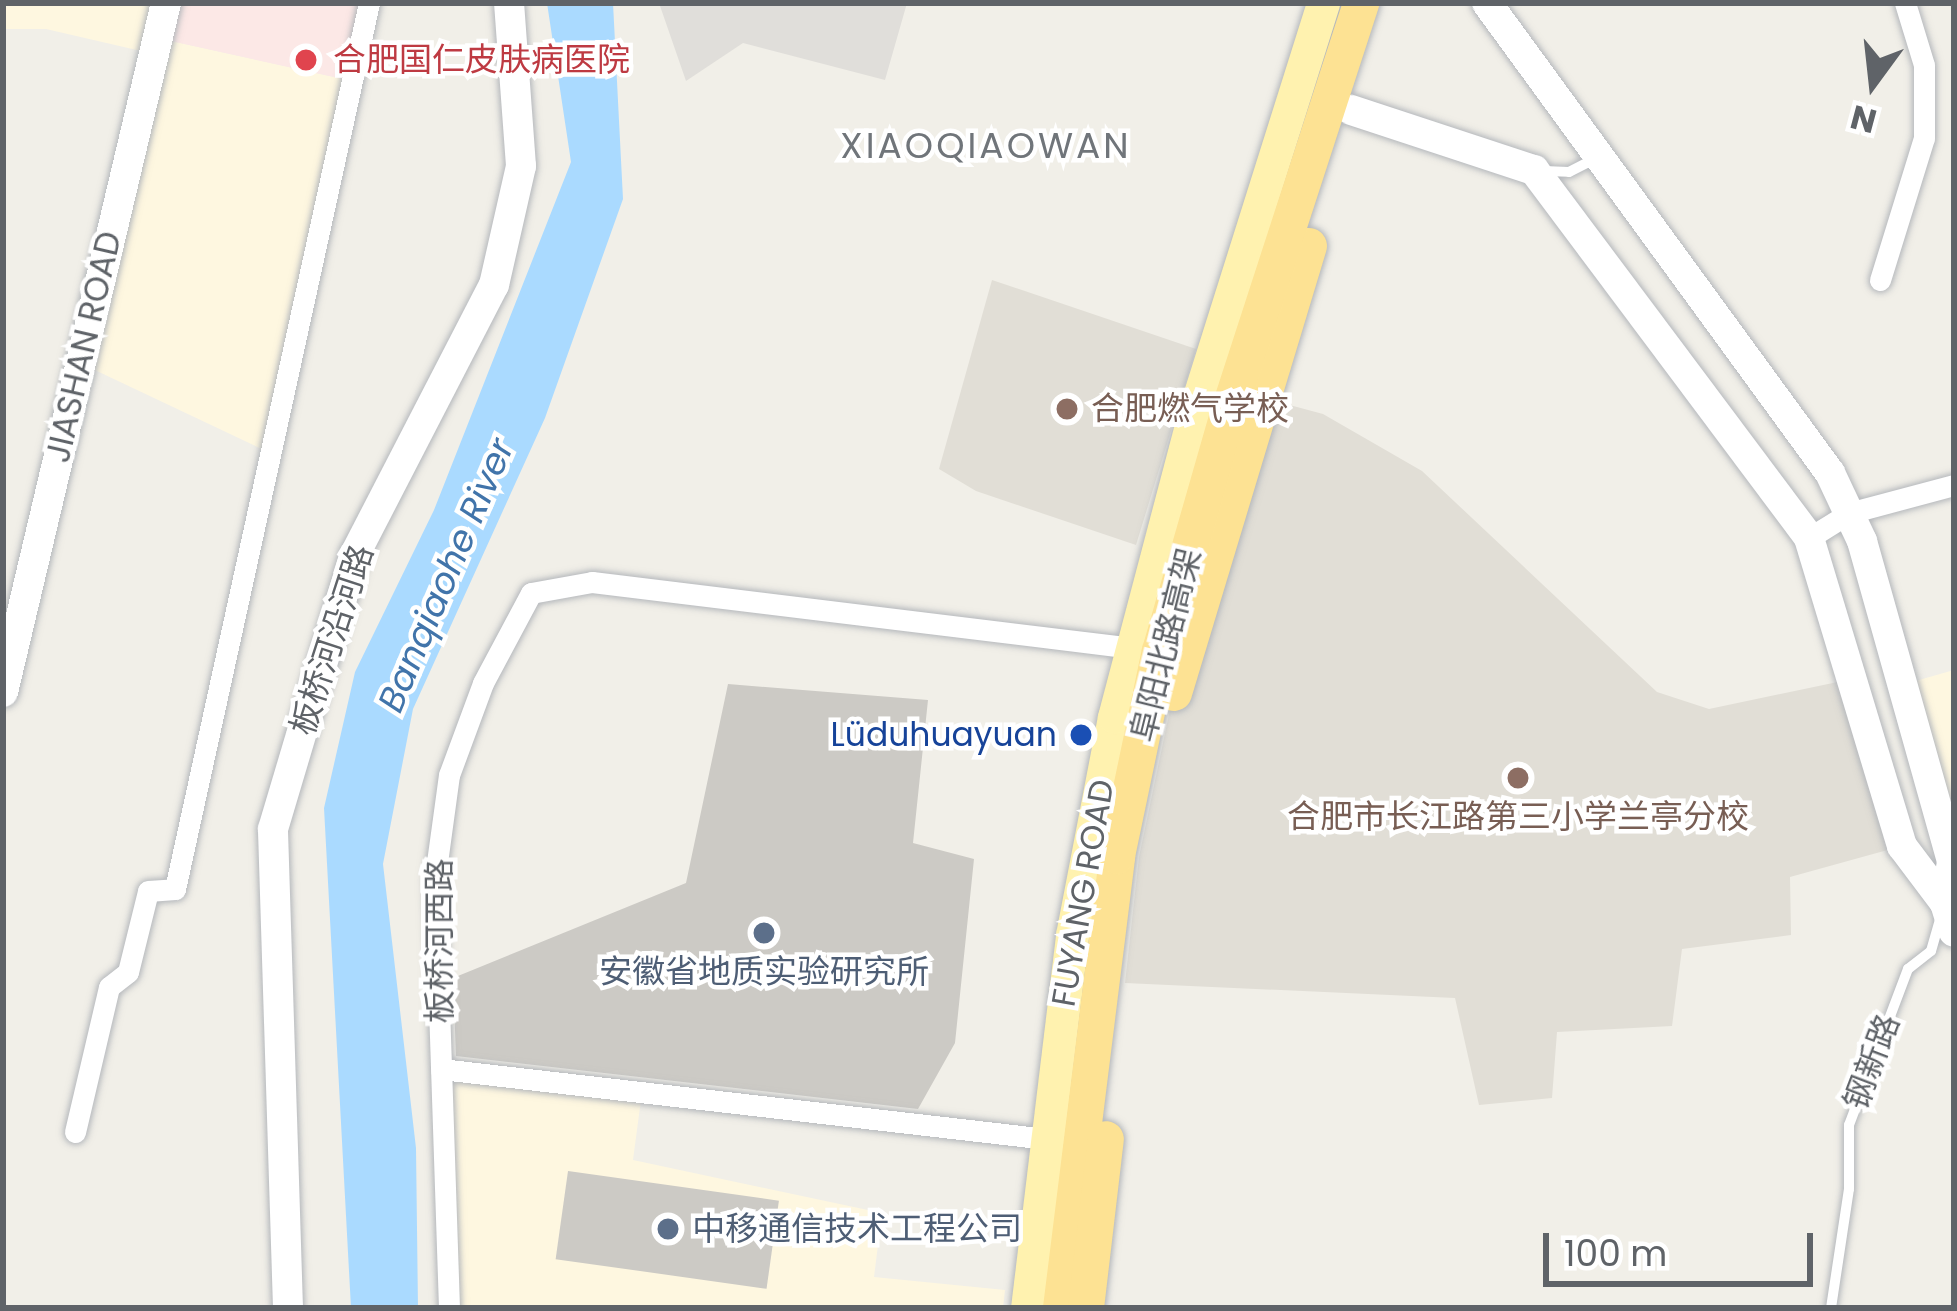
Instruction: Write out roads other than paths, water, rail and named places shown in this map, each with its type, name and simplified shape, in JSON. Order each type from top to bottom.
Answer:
[{"type":"highway","points":[[1045,1308],[1098,859],[1131,692],[1212,405],[1341,3]]},
{"type":"highway","name":"阜阳北路高架","points":[[1061,1308],[1118,856],[1160,651],[1231,404],[1361,3]]},
{"type":"highway","points":[[1086,1308],[1139,857],[1172,700],[1383,3]]},
{"type":"main road","name":"FUYANG ROAD","points":[[1027,1308],[1072,935],[1133,648],[1197,404],[1323,3]]},
{"type":"street","name":"JIASHAN ROAD","points":[[3,692],[166,3]]},
{"type":"street","points":[[75,1132],[109,987],[128,972],[148,892],[175,889],[369,3]]},
{"type":"street","name":"板桥河沿河路","points":[[288,1308],[273,829],[355,554],[494,285],[521,166],[509,3]]},
{"type":"street","points":[[1487,3],[1830,473],[1849,513],[1952,862],[1951,910]]},
{"type":"street","points":[[1880,280],[1924,138],[1924,64],[1905,3]]},
{"type":"street","points":[[1351,110],[1534,170],[1809,538],[1901,846],[1951,910]]},
{"type":"street","points":[[1809,538],[1849,513],[1954,485]]},
{"type":"street","name":"板桥河西路","points":[[449,1308],[435,877],[449,775],[483,683],[531,593],[592,582],[1133,648]]},
{"type":"street","points":[[441,1069],[1047,1139]]},
{"type":"lane","points":[[1534,170],[1569,172],[1598,157]]},
{"type":"lane","name":"钢新路","points":[[1831,1308],[1849,1126],[1908,969],[1931,951],[1951,910]]},
{"type":"water","name":"Banqiaohe River","points":[[547,3],[613,3],[623,199],[545,418],[413,709],[383,864],[416,1148],[418,1308],[351,1308],[324,808],[355,672],[434,510],[571,162]]},
{"type":"place","name":"合肥国仁皮肤病医院","points":[[306,60]]},
{"type":"place","name":"合肥燃气学校","points":[[1067,409]]},
{"type":"place","name":"Lüduhuayuan","points":[[1081,735]]},
{"type":"place","name":"合肥市长江路第三小学兰亭分校","points":[[1518,778]]},
{"type":"place","name":"安徽省地质实验研究所","points":[[764,933]]},
{"type":"place","name":"中移通信技术工程公司","points":[[668,1229]]},
{"type":"district","name":"XIAOQIAOWAN","points":[[986,146]]}]
